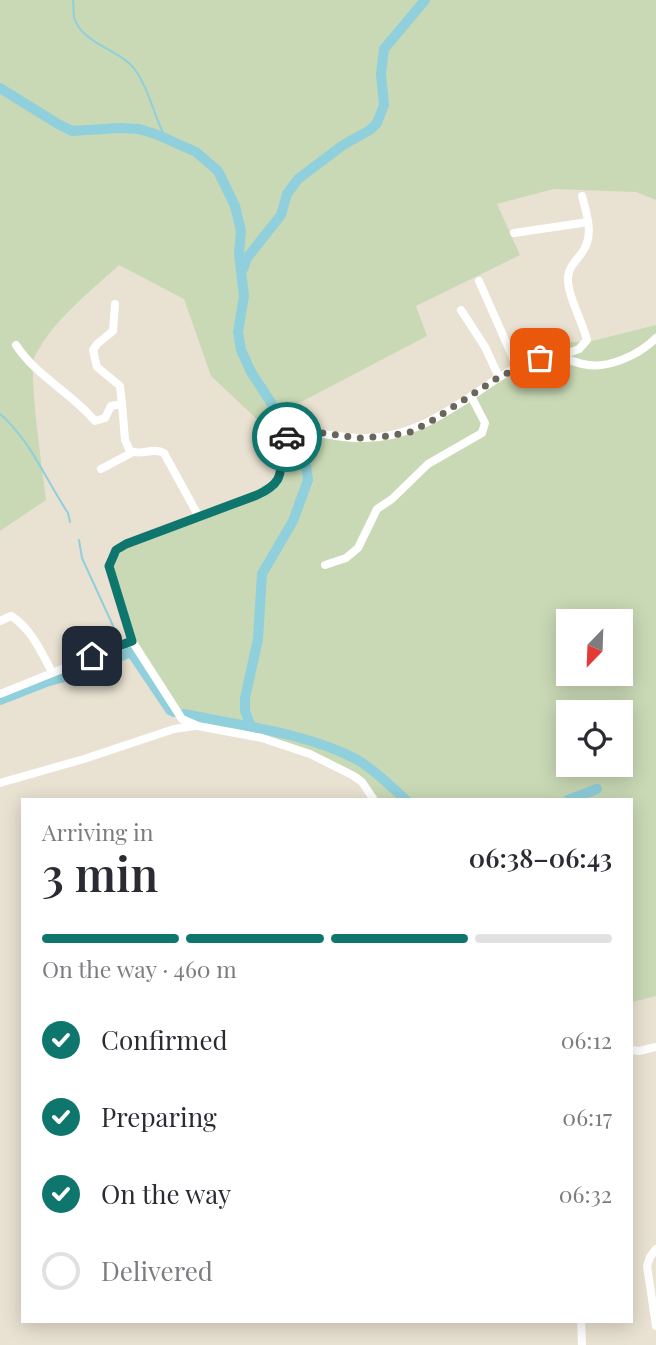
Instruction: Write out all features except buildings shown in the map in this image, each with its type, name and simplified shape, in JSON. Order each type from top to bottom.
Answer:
[{"type":"street","points":[[373,798],[362,782],[354,776],[310,754],[262,738],[186,722],[132,641],[109,566],[111,558],[116,550],[126,544],[272,487],[281,475],[283,445],[292,432],[300,430],[359,438],[410,432],[517,367],[542,357],[560,356],[579,349],[587,340],[568,279],[571,266],[588,242],[589,224],[582,196]]},
{"type":"street","points":[[513,233],[589,224]]},
{"type":"street","points":[[479,281],[517,367]]},
{"type":"street","points":[[115,304],[113,331],[93,350],[97,367],[120,386],[125,440],[133,452]]},
{"type":"street","points":[[461,310],[485,347],[499,377]]},
{"type":"street","points":[[560,356],[581,364],[606,363],[642,350],[656,338]]},
{"type":"street","points":[[16,345],[27,360],[78,402],[95,421],[105,418],[111,405],[122,404]]},
{"type":"street","points":[[326,565],[346,558],[358,548],[377,509],[392,499],[428,464],[482,433],[485,423],[471,396]]},
{"type":"street","points":[[101,469],[133,452],[154,450],[164,453],[199,517]]},
{"type":"street","points":[[0,621],[11,616],[22,624],[52,672]]},
{"type":"street","points":[[0,694],[132,641]]},
{"type":"street","points":[[0,783],[174,729],[198,726]]},
{"type":"street","points":[[633,1050],[656,1047]]},
{"type":"street","points":[[656,1249],[648,1266],[656,1326]]},
{"type":"street","points":[[582,1323],[582,1345]]},
{"type":"green space","points":[[0,0],[656,0],[656,200],[636,192],[554,189],[497,204],[520,255],[416,306],[427,336],[261,423],[211,376],[184,299],[119,265],[62,318],[35,356],[34,402],[46,500],[0,531]]},
{"type":"green space","points":[[656,325],[656,996],[633,1002],[633,798],[373,798],[362,782],[310,754],[186,722],[132,641],[111,558],[116,550],[277,482],[283,445],[292,432],[359,438],[410,432],[499,377],[542,357],[539,344],[592,341]]},
{"type":"waterway","points":[[73,0],[74,17],[85,34],[121,57],[136,71],[165,137]]},
{"type":"waterway","points":[[243,269],[247,258],[281,215],[287,194],[298,179],[377,123],[384,105],[381,74],[384,49],[425,0]]},
{"type":"waterway","points":[[0,88],[72,131],[139,129],[196,152],[218,171],[235,206],[241,231],[239,254],[244,296],[238,332],[241,350],[251,372],[285,424]]},
{"type":"waterway","points":[[0,414],[30,449],[68,513],[70,522]]},
{"type":"waterway","points":[[251,727],[245,711],[245,698],[258,639],[262,574],[293,521],[308,480],[306,466],[291,438]]},
{"type":"waterway","points":[[79,540],[82,558],[120,641]]},
{"type":"waterway","points":[[126,647],[131,652]]},
{"type":"waterway","points":[[0,700],[46,682],[86,671],[131,652],[174,712]]},
{"type":"waterway","points":[[184,714],[294,736],[336,750],[369,768],[404,798]]},
{"type":"waterway","points":[[573,798],[597,789]]},
{"type":"way so far","points":[[287,437],[300,430],[359,438],[410,432],[499,377],[540,358]]},
{"type":"route","points":[[92,656],[132,641],[109,566],[116,550],[272,487],[281,475],[283,445],[287,437]]}]
